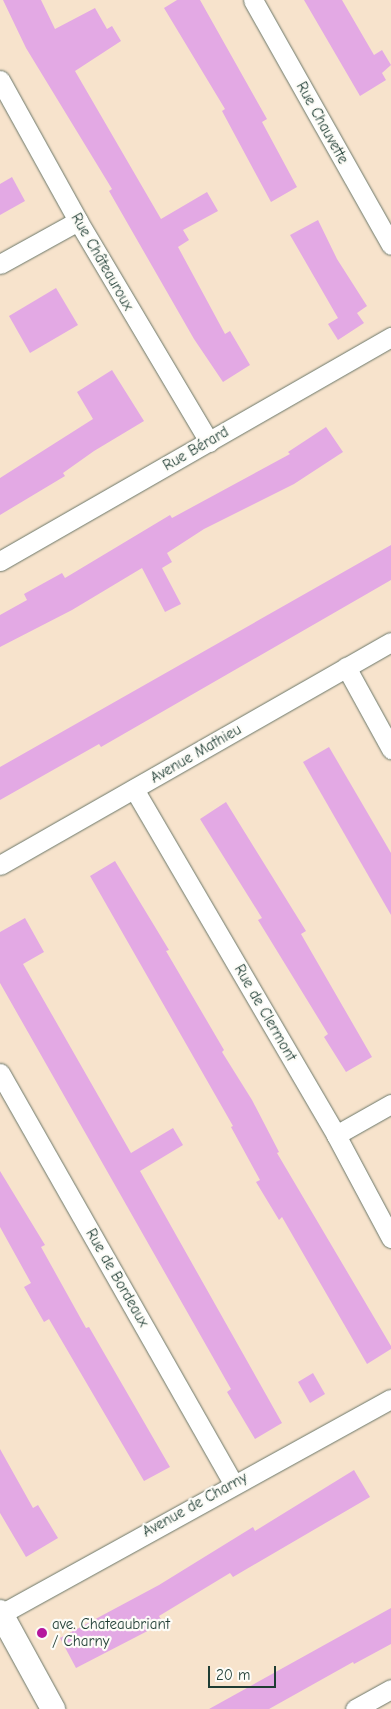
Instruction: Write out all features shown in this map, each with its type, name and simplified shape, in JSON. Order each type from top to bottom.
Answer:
[{"type":"street","name":"Rue Chauvette","points":[[253,0],[391,245]]},
{"type":"street","name":"Rue Châteauroux","points":[[0,80],[78,221],[209,442]]},
{"type":"street","points":[[0,264],[78,221]]},
{"type":"street","name":"Rue Bérard","points":[[0,561],[391,337]]},
{"type":"street","name":"Avenue Mathieu","points":[[0,865],[391,642]]},
{"type":"street","points":[[346,667],[391,749]]},
{"type":"street","name":"Rue de Clermont","points":[[134,789],[336,1135],[391,1238]]},
{"type":"street","name":"Rue de Bordeaux","points":[[0,1073],[233,1483]]},
{"type":"street","points":[[336,1135],[391,1104]]},
{"type":"street","name":"Avenue de Charny","points":[[1,1613],[233,1483],[391,1399]]},
{"type":"street","points":[[1,1613],[53,1709]]},
{"type":"street","points":[[356,1709],[391,1689]]},
{"type":"building","points":[[3,0],[41,0],[55,29],[95,8],[107,29],[112,26],[121,41],[75,71],[161,219],[207,192],[218,211],[183,230],[189,240],[178,247],[225,334],[230,331],[250,365],[223,382],[194,339],[109,191],[112,189],[26,48]]},
{"type":"building","points":[[177,0],[200,0],[267,119],[262,122],[297,187],[271,202],[222,111],[225,109],[164,8]]},
{"type":"building","points":[[304,0],[342,0],[374,55],[382,50],[391,65],[382,73],[386,80],[360,96]]},
{"type":"building","points":[[12,177],[25,201],[0,215],[0,184]]},
{"type":"building","points":[[318,220],[337,259],[367,306],[357,313],[364,323],[338,340],[328,324],[338,318],[290,235]]},
{"type":"building","points":[[56,288],[78,325],[30,353],[9,316]]},
{"type":"building","points":[[112,370],[144,421],[94,451],[63,473],[65,476],[0,515],[0,478],[93,419],[77,392]]},
{"type":"building","points":[[326,427],[343,452],[294,484],[204,529],[167,553],[172,562],[162,568],[181,604],[165,612],[142,568],[72,610],[0,647],[0,615],[27,600],[24,594],[62,573],[65,578],[170,515],[172,518],[290,454],[288,452]]},
{"type":"building","points":[[391,545],[391,580],[101,747],[99,744],[0,800],[0,767]]},
{"type":"building","points":[[329,747],[391,853],[391,915],[303,762]]},
{"type":"building","points":[[226,802],[306,931],[301,934],[372,1057],[346,1072],[324,1037],[328,1034],[258,920],[262,918],[200,819]]},
{"type":"building","points":[[115,861],[169,950],[166,951],[224,1050],[222,1052],[252,1100],[279,1152],[277,1153],[391,1346],[391,1349],[367,1364],[282,1217],[279,1220],[256,1182],[260,1180],[231,1127],[233,1126],[90,876]]},
{"type":"building","points":[[25,918],[44,952],[23,964],[131,1153],[173,1128],[183,1145],[140,1171],[282,1423],[255,1439],[227,1392],[231,1389],[0,983],[0,932]]},
{"type":"building","points":[[0,1171],[45,1245],[41,1247],[86,1328],[89,1327],[170,1467],[144,1481],[49,1319],[44,1322],[24,1287],[31,1283],[0,1227]]},
{"type":"building","points":[[313,1373],[325,1394],[310,1403],[298,1382]]},
{"type":"building","points":[[0,1449],[33,1508],[38,1505],[58,1538],[26,1557],[0,1513]]},
{"type":"building","points":[[354,1470],[370,1497],[233,1577],[230,1573],[159,1616],[163,1623],[76,1668],[60,1638],[159,1585],[253,1527],[255,1531]]},
{"type":"building","points":[[391,1608],[391,1644],[354,1664],[353,1662],[269,1709],[209,1709]]},
{"type":"place","name":"ave. Chateaubriant / Charny","points":[[42,1633]]}]
